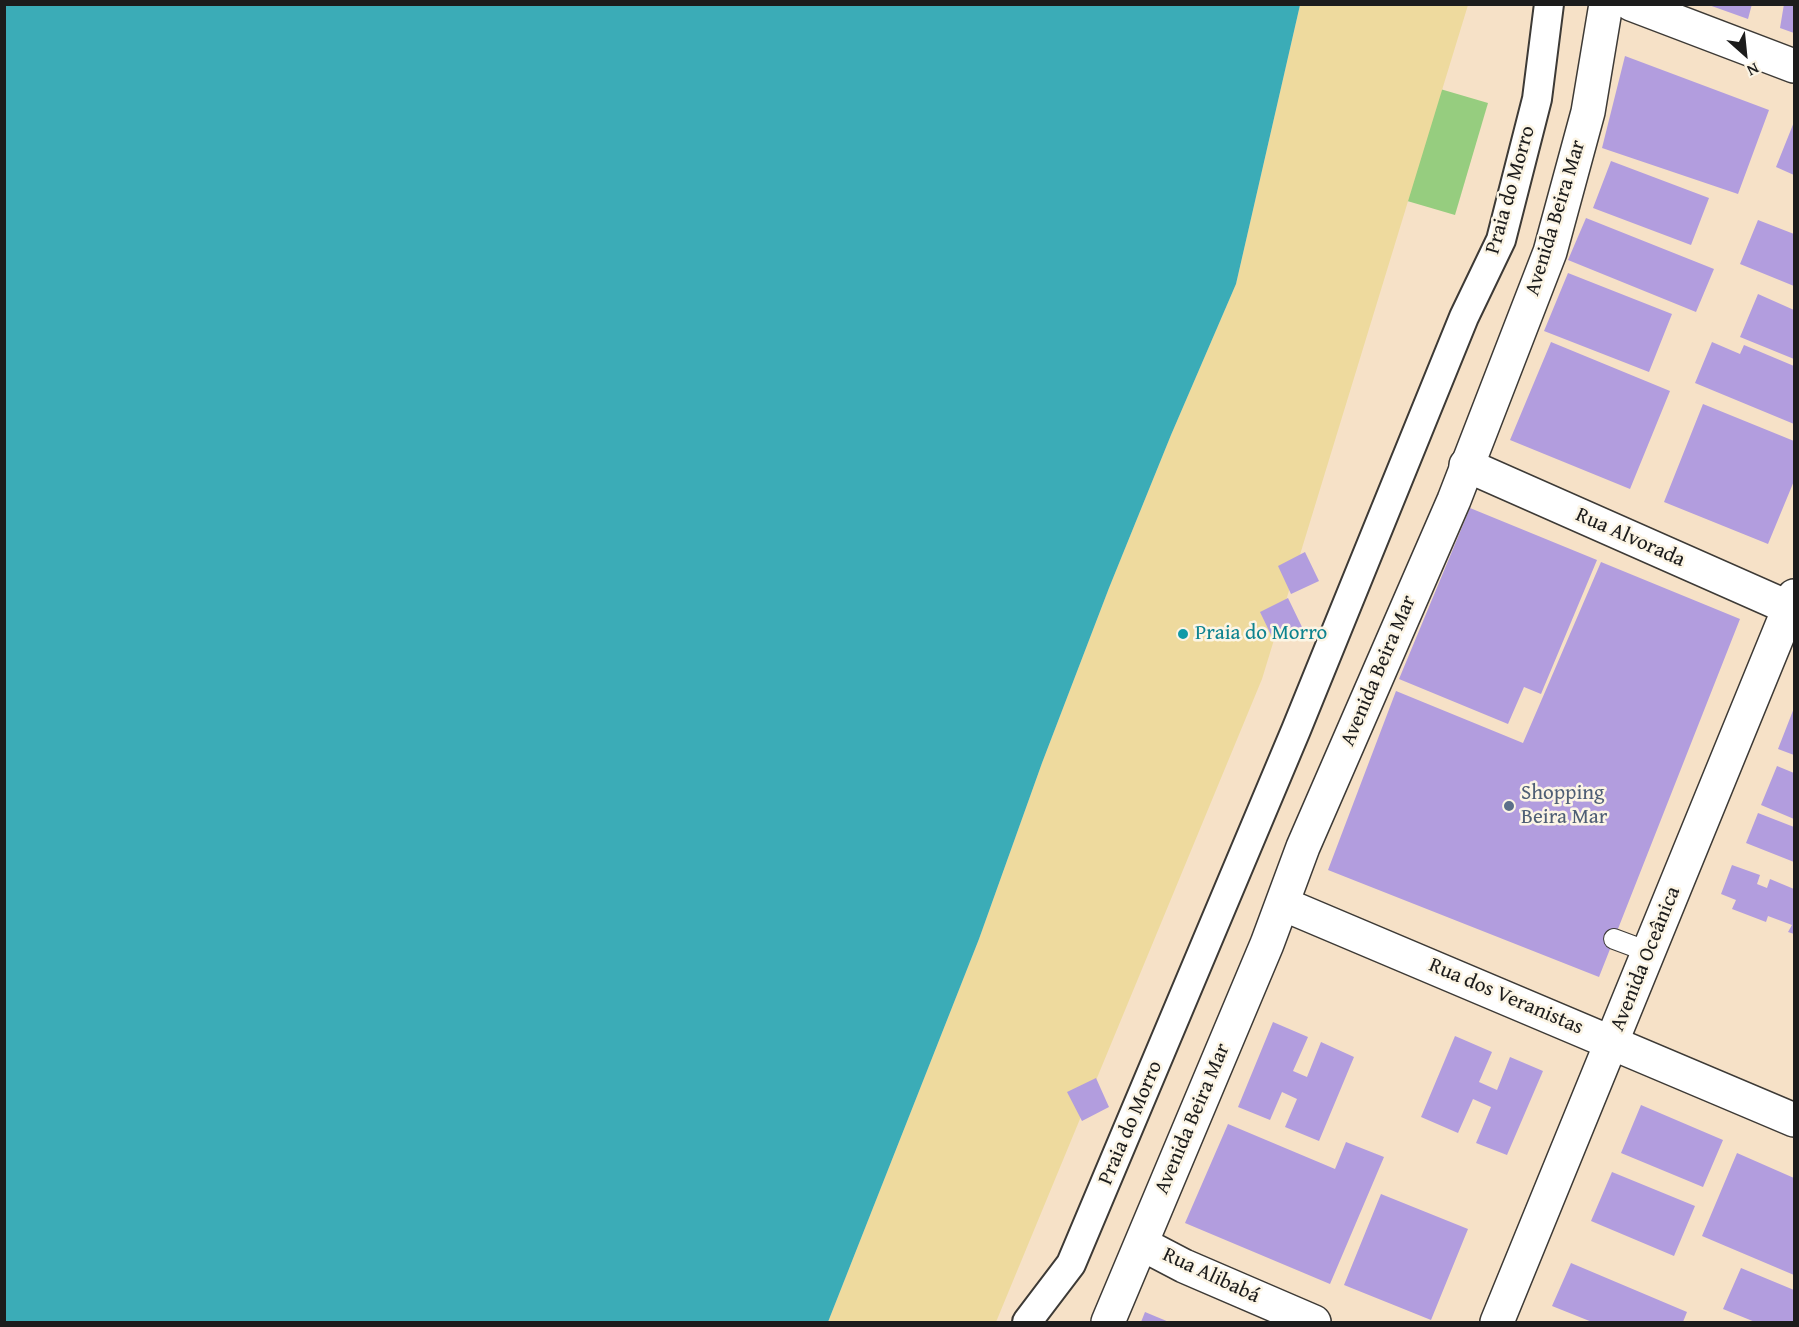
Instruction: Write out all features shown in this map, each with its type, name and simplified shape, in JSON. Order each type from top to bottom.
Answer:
[{"type":"street","name":"Praia do Morro","points":[[1027,1323],[1071,1264],[1296,730],[1464,316],[1501,240],[1537,99],[1549,4]]},
{"type":"street","name":"Avenida Beira Mar","points":[[1108,1323],[1282,904],[1303,847],[1449,511],[1550,252],[1588,112],[1606,4]]},
{"type":"street","points":[[1631,4],[1794,66]]},
{"type":"street","name":"Rua Alvorada","points":[[1466,465],[1793,605]]},
{"type":"street","name":"Avenida Oceânica","points":[[1497,1323],[1793,605]]},
{"type":"street","name":"Rua dos Veranistas","points":[[1282,904],[1794,1120]]},
{"type":"street","name":"Rua Alibabá","points":[[1142,1244],[1184,1266],[1314,1323]]},
{"type":"lane","points":[[1614,939],[1649,952]]},
{"type":"green space","points":[[1430,86],[1488,103],[1455,215],[1397,198]]},
{"type":"sand","name":"Praia do Morro","points":[[1300,5],[1468,5],[1262,679],[996,1322],[828,1322],[979,939],[1042,763],[1109,588],[1236,284]]},
{"type":"water","points":[[5,4],[1300,5],[1236,284],[1109,588],[1042,763],[979,939],[828,1322],[5,1322]]},
{"type":"building","points":[[1706,4],[1752,4],[1748,19]]},
{"type":"building","points":[[1784,4],[1794,4],[1794,33],[1780,28]]},
{"type":"building","points":[[1625,56],[1769,110],[1738,194],[1602,148]]},
{"type":"building","points":[[1794,122],[1794,175],[1776,167]]},
{"type":"building","points":[[1611,161],[1709,198],[1691,245],[1593,208]]},
{"type":"building","points":[[1586,218],[1714,269],[1696,312],[1568,260]]},
{"type":"building","points":[[1758,220],[1794,234],[1794,286],[1740,264]]},
{"type":"building","points":[[1568,273],[1672,314],[1649,372],[1544,331]]},
{"type":"building","points":[[1758,294],[1794,310],[1794,359],[1740,337]]},
{"type":"building","points":[[1551,342],[1670,391],[1630,489],[1510,440]]},
{"type":"building","points":[[1712,342],[1740,354],[1744,345],[1794,366],[1794,424],[1695,383]]},
{"type":"building","points":[[1703,404],[1794,441],[1794,481],[1768,544],[1664,502]]},
{"type":"building","points":[[1470,508],[1597,560],[1541,694],[1524,687],[1508,724],[1399,679]]},
{"type":"building","points":[[1305,552],[1319,581],[1291,594],[1278,566]]},
{"type":"building","name":"Shopping Beira Mar","points":[[1601,562],[1740,619],[1599,977],[1328,870],[1396,691],[1523,743]]},
{"type":"building","points":[[1288,598],[1302,627],[1274,641],[1260,612]]},
{"type":"building","points":[[1794,708],[1794,755],[1778,749]]},
{"type":"building","points":[[1777,766],[1794,773],[1794,819],[1761,805]]},
{"type":"building","points":[[1758,813],[1794,827],[1794,862],[1746,843]]},
{"type":"building","points":[[1732,865],[1760,875],[1757,884],[1767,888],[1770,879],[1794,889],[1794,934],[1788,932],[1792,925],[1768,916],[1766,922],[1732,909],[1736,900],[1721,894]]},
{"type":"building","points":[[1273,1022],[1308,1037],[1293,1071],[1307,1077],[1321,1042],[1354,1057],[1319,1141],[1285,1127],[1297,1099],[1282,1092],[1270,1120],[1238,1107]]},
{"type":"building","points":[[1455,1036],[1492,1052],[1479,1082],[1497,1090],[1510,1057],[1543,1071],[1507,1155],[1476,1143],[1491,1107],[1473,1099],[1458,1133],[1421,1117]]},
{"type":"building","points":[[1096,1078],[1109,1107],[1082,1121],[1067,1092]]},
{"type":"building","points":[[1641,1105],[1723,1140],[1703,1187],[1621,1153]]},
{"type":"building","points":[[1228,1124],[1335,1169],[1346,1142],[1384,1157],[1330,1284],[1185,1223]]},
{"type":"building","points":[[1737,1153],[1794,1178],[1794,1275],[1702,1236]]},
{"type":"building","points":[[1612,1172],[1695,1206],[1674,1256],[1591,1221]]},
{"type":"building","points":[[1381,1194],[1468,1229],[1431,1320],[1344,1285]]},
{"type":"building","points":[[1571,1263],[1687,1312],[1683,1322],[1592,1322],[1552,1306]]},
{"type":"building","points":[[1741,1268],[1794,1290],[1794,1322],[1755,1322],[1723,1309]]},
{"type":"building","points":[[1145,1312],[1169,1322],[1141,1322]]},
{"type":"place","name":"Praia do Morro","points":[[1183,634]]},
{"type":"place","name":"Shopping Beira Mar","points":[[1509,806]]}]
